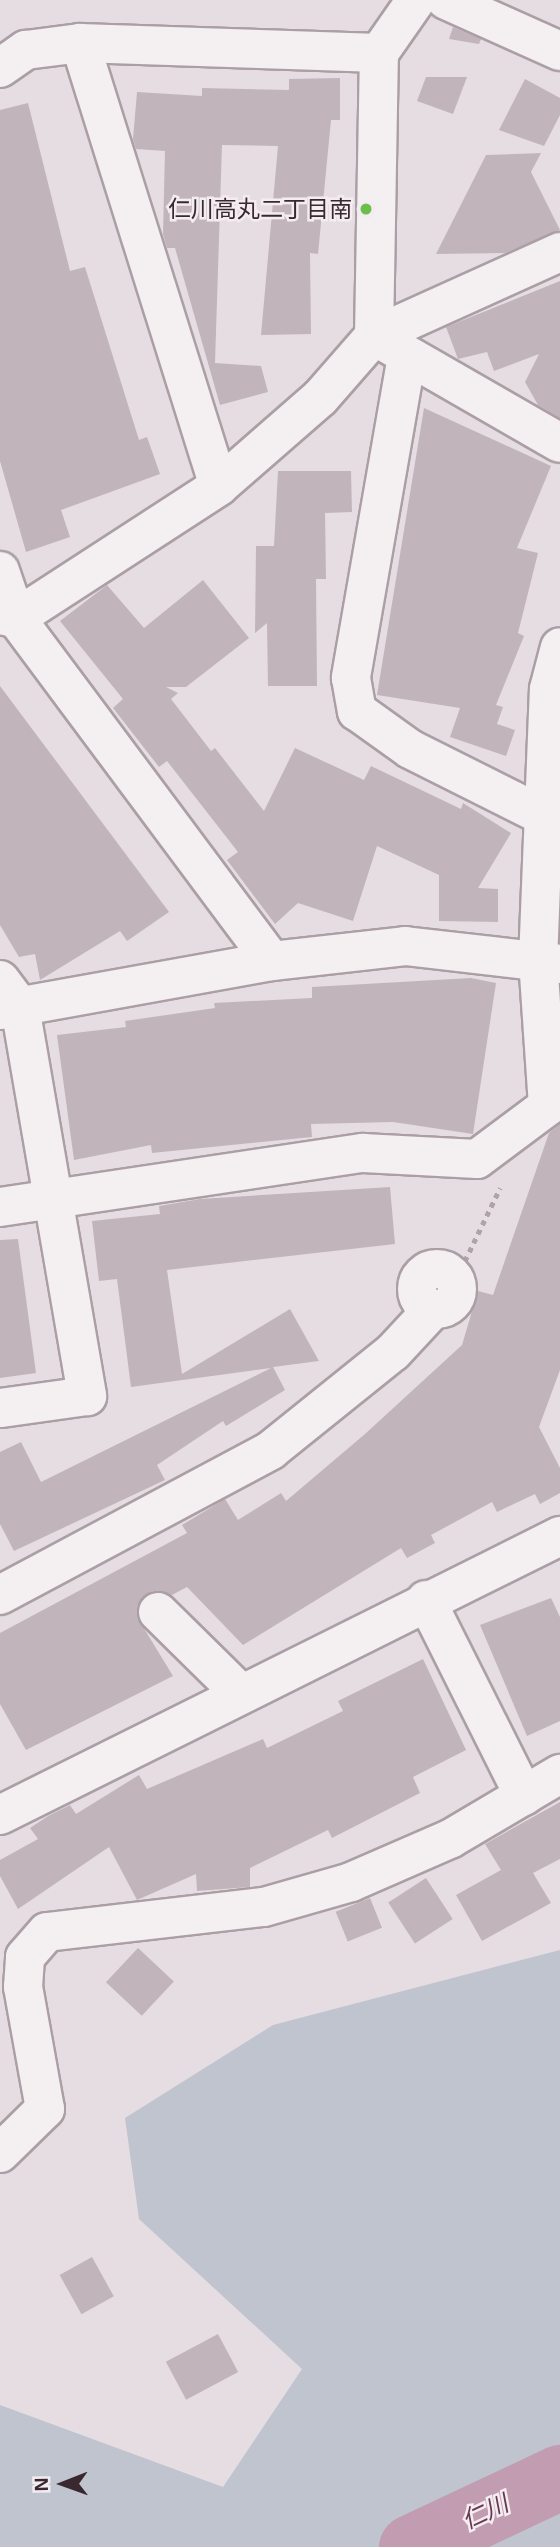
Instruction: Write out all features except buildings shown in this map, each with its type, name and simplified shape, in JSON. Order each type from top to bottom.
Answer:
[{"type":"street","points":[[374,336],[379,53],[415,0]]},
{"type":"street","points":[[446,0],[560,51]]},
{"type":"street","points":[[0,68],[26,50],[80,43],[379,53]]},
{"type":"street","points":[[80,43],[219,486]]},
{"type":"street","points":[[8,617],[219,486],[320,398],[374,336],[560,251]]},
{"type":"street","points":[[374,336],[560,443]]},
{"type":"street","points":[[408,356],[351,678],[358,711],[410,749],[544,816]]},
{"type":"street","points":[[0,571],[8,617],[272,961]]},
{"type":"street","points":[[0,1207],[363,1153],[477,1158],[548,1106],[549,963],[544,816],[549,690],[560,647]]},
{"type":"street","points":[[0,1408],[87,1396],[54,1200],[7,999],[272,961],[405,946],[549,963]]},
{"type":"street","points":[[0,1595],[271,1450],[393,1352],[444,1295]]},
{"type":"street","points":[[0,1815],[239,1692],[560,1536]]},
{"type":"street","points":[[426,1600],[524,1796]]},
{"type":"street","points":[[158,1612],[239,1692]]},
{"type":"street","points":[[0,2153],[45,2109],[23,1987],[25,1957],[47,1932],[264,1907],[351,1882],[450,1839],[560,1774]]},
{"type":"path","points":[[444,1295],[502,1191],[477,1158]]},
{"type":"shaded area","points":[[560,1950],[560,2547],[0,2547],[0,2405],[223,2487],[302,2369],[139,2219],[125,2118],[273,2025]]},
{"type":"waterway","name":"仁川","points":[[411,2547],[560,2477]]},
{"type":"place","name":"仁川高丸二丁目南","points":[[366,209]]}]
